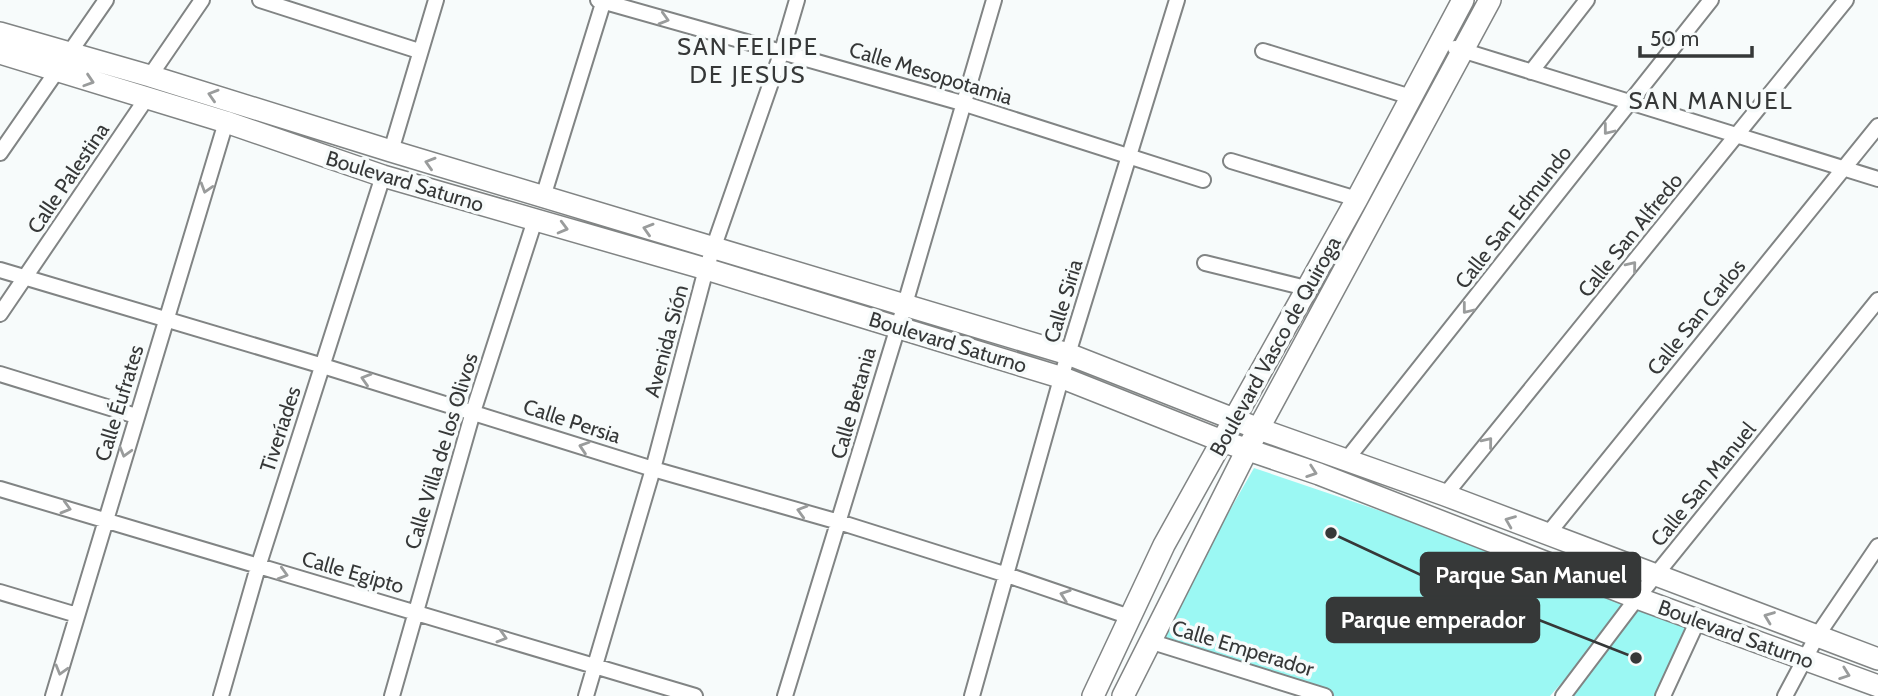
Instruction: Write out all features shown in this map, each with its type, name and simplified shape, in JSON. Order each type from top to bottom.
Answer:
[{"type":"street","points":[[0,153],[106,0]]},
{"type":"street","points":[[150,76],[202,0]]},
{"type":"street","points":[[260,0],[419,51]]},
{"type":"street","points":[[391,151],[436,0]]},
{"type":"street","name":"Avenida Sión","points":[[586,696],[653,469],[710,259],[797,0]]},
{"type":"street","name":"Calle Betania","points":[[785,696],[905,304],[994,0]]},
{"type":"street","name":"Calle Siria","points":[[972,696],[1068,354],[1177,0]]},
{"type":"street","name":"Boulevard Vasco de Quiroga","points":[[1093,696],[1164,545],[1357,199],[1463,0]]},
{"type":"street","name":"Boulevard Vasco de Quiroga","points":[[1123,696],[1247,450],[1490,0]]},
{"type":"street","points":[[1531,72],[1587,0]]},
{"type":"street","name":"Calle San Edmundo","points":[[1347,459],[1711,0]]},
{"type":"street","name":"Calle San Alfredo","points":[[1445,495],[1846,0]]},
{"type":"street","points":[[543,197],[602,1]]},
{"type":"street","name":"Calle Mesopotamia","points":[[602,1],[962,103],[1203,180]]},
{"type":"street","name":"Boulevard Saturno","points":[[0,33],[146,99],[226,122],[383,176],[535,220],[905,304],[1068,354],[1259,429],[1445,495],[1878,659]]},
{"type":"street","points":[[1440,43],[1878,179]]},
{"type":"street","points":[[1263,51],[1411,97]]},
{"type":"street","name":"Boulevard Saturno","points":[[0,53],[150,76],[543,197],[897,326],[1063,378],[1637,598],[1878,686]]},
{"type":"street","name":"Calle Palestina","points":[[0,314],[146,99]]},
{"type":"street","name":"Calle Éufrates","points":[[53,696],[226,122]]},
{"type":"street","name":"Calle San Carlos","points":[[1547,535],[1878,126]]},
{"type":"street","points":[[1231,161],[1357,199]]},
{"type":"street","name":"Tiveríades","points":[[221,696],[258,567],[383,176]]},
{"type":"street","name":"Calle Villa de los Olivos","points":[[392,696],[473,412],[535,220]]},
{"type":"street","points":[[1205,263],[1307,288]]},
{"type":"street","name":"Calle Persia","points":[[0,270],[323,366],[653,469],[839,522],[1007,575],[1129,618]]},
{"type":"street","name":"Calle San Manuel","points":[[1563,696],[1656,574],[1878,300]]},
{"type":"street","points":[[0,374],[136,416]]},
{"type":"street","name":"Calle Egipto","points":[[0,489],[695,696]]},
{"type":"street","points":[[1785,696],[1817,636],[1878,546]]},
{"type":"street","points":[[0,592],[77,614]]},
{"type":"street","points":[[1664,696],[1698,620]]},
{"type":"street","name":"Calle Emperador","points":[[1149,641],[1325,696]]},
{"type":"shaded area","points":[[1254,468],[1698,620],[1663,696],[1563,696],[1628,608],[1550,696],[1332,696],[1157,638]]},
{"type":"place","name":"Parque San Manuel","points":[[1331,533]]},
{"type":"place","name":"Parque emperador","points":[[1636,658]]},
{"type":"district","name":"SAN FELIPE DE JESUS","points":[[748,60]]},
{"type":"district","name":"SAN MANUEL","points":[[1711,100]]}]
